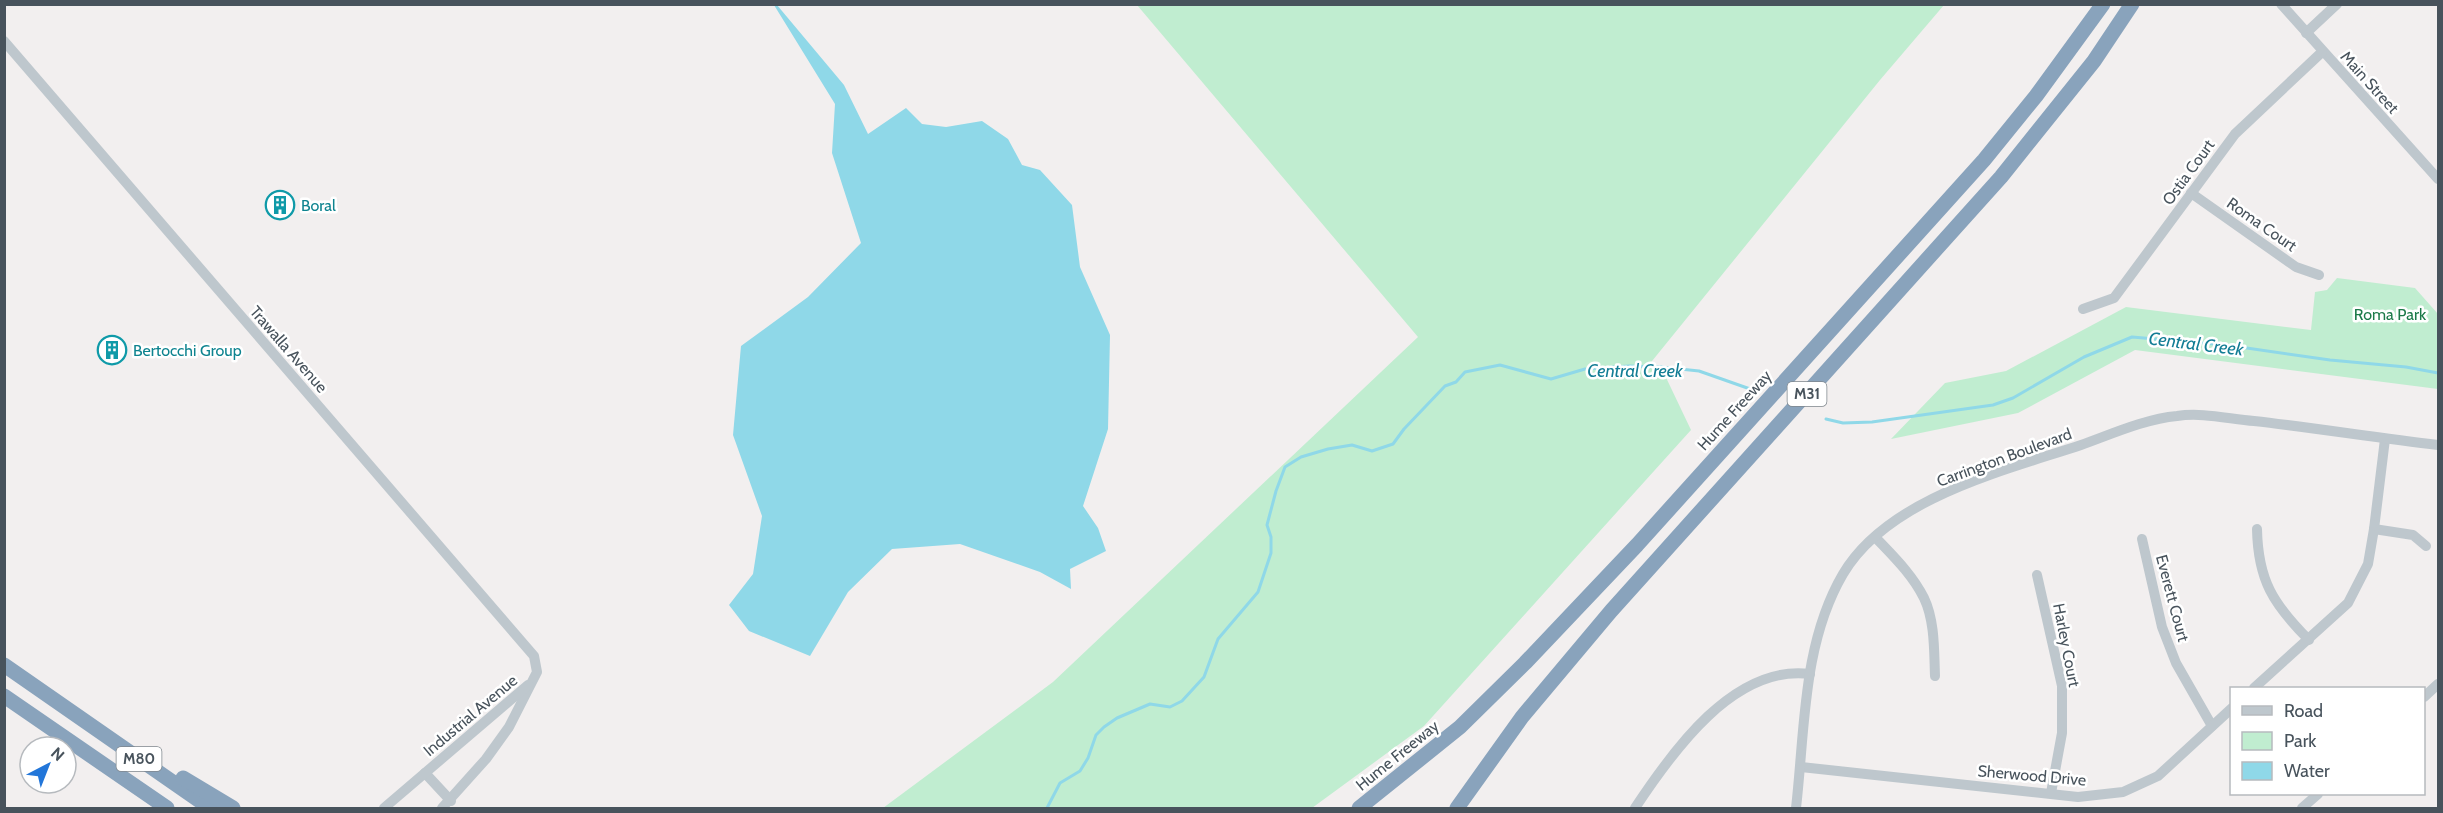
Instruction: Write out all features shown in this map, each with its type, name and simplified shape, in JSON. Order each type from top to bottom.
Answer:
[{"type":"highway","name":"Hume Freeway","points":[[1359,808],[1430,752],[1485,703],[1637,544],[1984,160],[2036,96],[2103,4]]},
{"type":"highway","name":"M31","points":[[1457,808],[1522,717],[1611,611],[2001,177],[2094,61],[2132,4]]},
{"type":"highway","name":"M80","points":[[4,665],[210,808]]},
{"type":"highway","name":"M80","points":[[4,696],[167,808]]},
{"type":"highway","points":[[67,709],[233,808]]},
{"type":"highway","points":[[27,711],[153,808]]},
{"type":"street","name":"Main Street","points":[[2281,4],[2439,179]]},
{"type":"street","points":[[2306,33],[2337,4]]},
{"type":"street","name":"Trawalla Avenue","points":[[4,42],[526,646],[537,662],[537,672],[533,681]]},
{"type":"street","name":"Ostia Court","points":[[2083,309],[2114,298],[2235,134],[2322,52]]},
{"type":"street","name":"Roma Court","points":[[2191,192],[2296,267],[2319,275]]},
{"type":"street","name":"Carrington Boulevard","points":[[1796,808],[1809,678],[1818,634],[1833,594],[1850,563],[1875,537],[1902,515],[1935,498],[1998,472],[2178,415],[2332,430],[2439,445]]},
{"type":"street","points":[[2254,687],[2348,603],[2368,564],[2385,438]]},
{"type":"street","points":[[2257,529],[2257,556],[2265,583],[2277,605],[2309,640]]},
{"type":"street","points":[[2374,529],[2412,535],[2426,546]]},
{"type":"street","points":[[1875,537],[1908,572],[1925,600],[1932,632],[1935,676]]},
{"type":"street","name":"Everett Court","points":[[2142,539],[2162,627],[2176,663],[2212,726]]},
{"type":"street","name":"Harley Court","points":[[2037,575],[2062,686],[2062,733],[2051,793]]},
{"type":"street","points":[[1635,808],[1660,770],[1695,730],[1735,693],[1761,680],[1781,676],[1809,678]]},
{"type":"street","name":"Industrial Avenue","points":[[384,808],[533,681]]},
{"type":"street","name":"Industrial Avenue","points":[[425,772],[446,805],[486,759],[509,726],[533,681]]},
{"type":"street","points":[[2425,696],[2439,684]]},
{"type":"street","name":"Sherwood Drive","points":[[1801,767],[2078,797],[2123,792],[2158,776],[2230,710]]},
{"type":"street","points":[[2302,808],[2317,795]]},
{"type":"green space","points":[[1137,5],[1944,5],[1880,80],[1648,366],[1661,367],[1691,430],[1424,726],[1312,808],[883,808],[1053,682],[1418,337]]},
{"type":"green space","name":"Roma Park","points":[[2337,278],[2415,288],[2438,314],[2438,389],[2135,350],[2018,413],[1891,439],[1945,383],[2006,371],[2126,307],[2311,330],[2315,292],[2327,290]]},
{"type":"water","points":[[774,5],[777,5],[844,85],[868,134],[906,108],[922,124],[946,127],[982,121],[1008,139],[1022,165],[1040,170],[1072,205],[1080,267],[1110,335],[1108,429],[1083,506],[1098,528],[1106,551],[1070,569],[1071,589],[1040,572],[960,544],[892,549],[848,592],[810,656],[749,631],[729,605],[753,574],[762,516],[733,435],[741,346],[808,297],[861,243],[832,153],[835,104]]},
{"type":"waterway","name":"Central Creek","points":[[1826,419],[1843,423],[1872,422],[1993,405],[2013,398],[2084,357],[2132,337],[2226,345],[2438,373]]},
{"type":"waterway","name":"Central Creek","points":[[1047,808],[1060,783],[1080,771],[1088,758],[1096,735],[1104,727],[1117,718],[1150,704],[1170,707],[1182,701],[1204,677],[1218,639],[1258,592],[1271,553],[1271,537],[1267,525],[1276,491],[1285,467],[1301,457],[1352,445],[1372,451],[1393,444],[1404,429],[1445,386],[1456,382],[1465,372],[1500,365],[1551,379],[1585,369],[1629,366],[1661,367],[1699,371],[1753,390]]},
{"type":"place","name":"Boral","points":[[280,205]]},
{"type":"place","name":"Bertocchi Group","points":[[112,350]]}]
